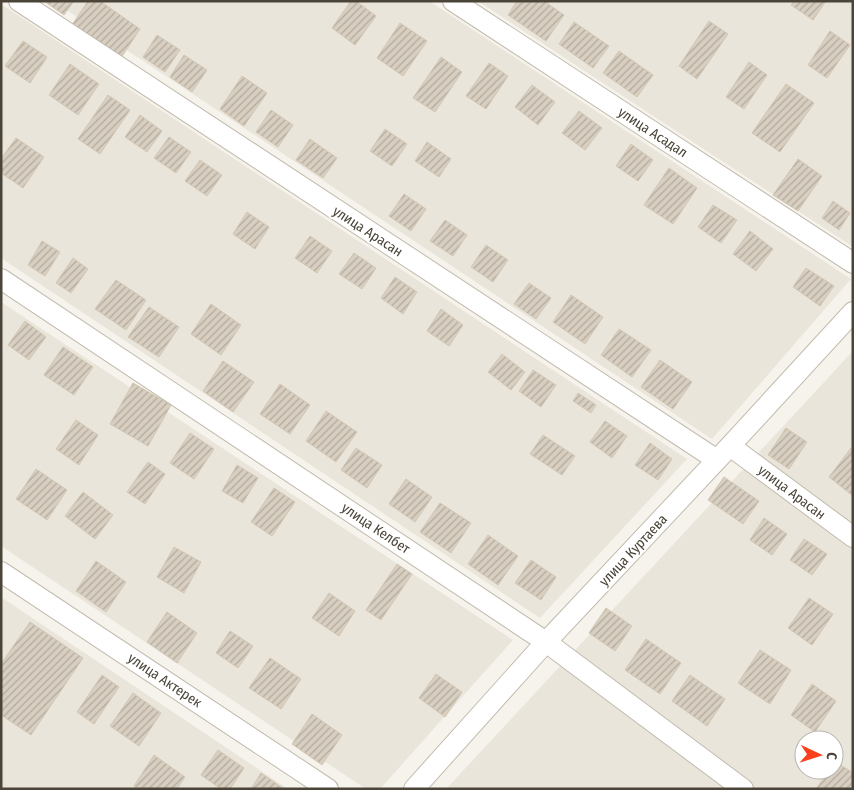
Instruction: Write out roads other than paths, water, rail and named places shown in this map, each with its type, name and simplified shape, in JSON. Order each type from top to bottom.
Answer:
[{"type":"street","name":"улица Арасан","points":[[18,1],[724,453],[853,538]]},
{"type":"street","name":"улица Асадал","points":[[453,1],[853,263]]},
{"type":"street","name":"улица Келбет","points":[[1,279],[546,642],[743,789]]},
{"type":"street","name":"улица Куртаева","points":[[414,789],[546,642],[724,453],[853,312]]},
{"type":"street","name":"улица Актерек","points":[[1,572],[328,789]]}]
